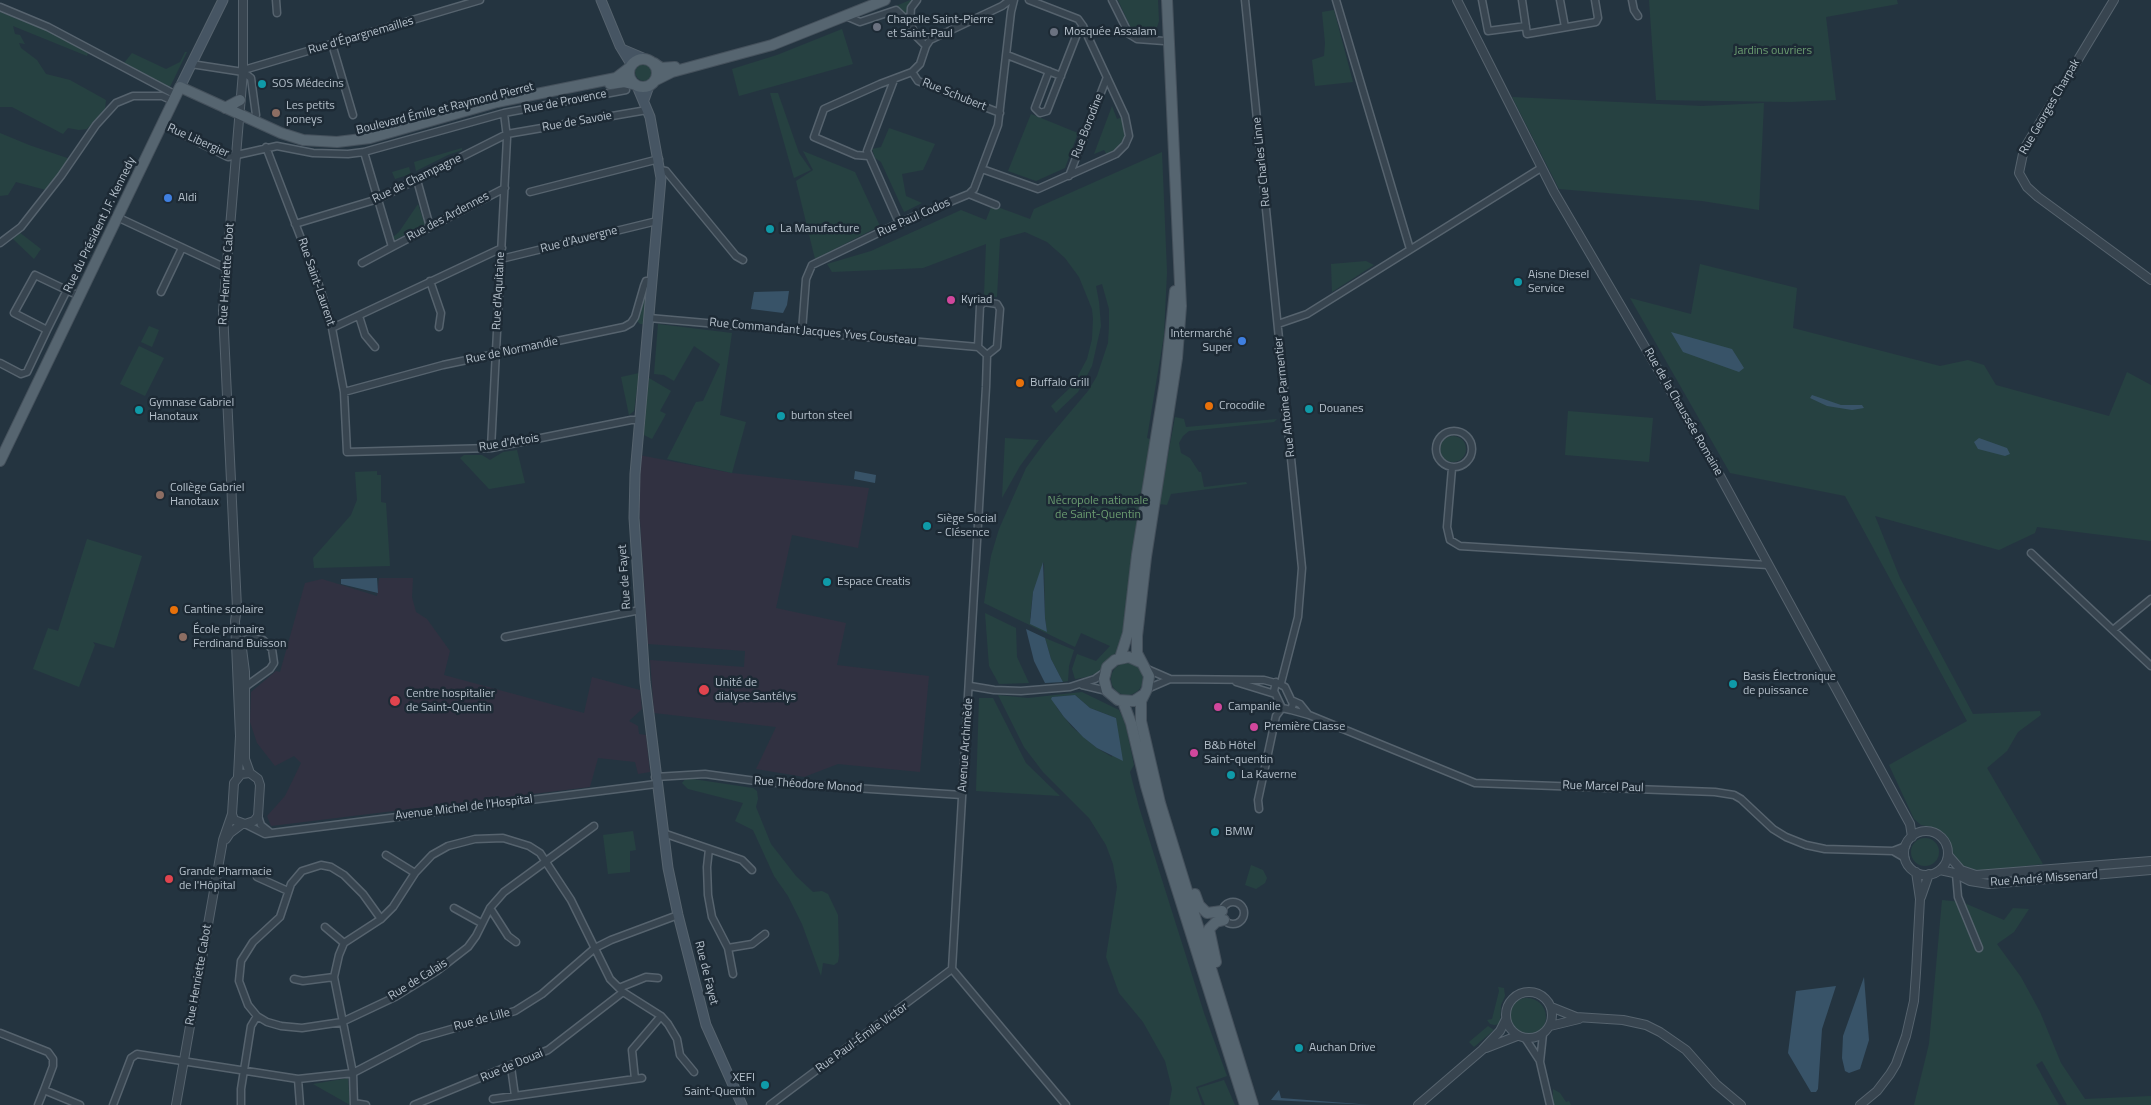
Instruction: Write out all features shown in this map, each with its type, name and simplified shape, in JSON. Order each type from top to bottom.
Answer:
[{"type":"main road","name":"Rue du Président J.F. Kennedy","points":[[0,461],[223,0]]},
{"type":"main road","points":[[601,0],[630,66],[629,77],[632,87],[652,83],[672,72],[772,45],[885,0]]},
{"type":"main road","points":[[624,50],[661,68],[677,67],[784,35],[873,0]]},
{"type":"main road","points":[[1162,0],[1173,116],[1181,274],[1180,323],[1176,367],[1139,616],[1137,648],[1149,676],[1141,721],[1160,803],[1253,1105]]},
{"type":"main road","points":[[1120,658],[1128,633],[1137,555],[1165,382],[1174,306],[1174,240],[1166,41],[1167,0]]},
{"type":"main road","points":[[630,66],[643,58]]},
{"type":"main road","points":[[644,100],[657,71],[654,63]]},
{"type":"main road","name":"Boulevard Émile et Raymond Pierret","points":[[177,94],[225,108],[281,133],[303,140],[337,142],[357,140],[497,102],[616,78],[630,66]]},
{"type":"main road","name":"Boulevard Émile et Raymond Pierret","points":[[239,115],[255,128],[295,146],[326,147],[363,144],[498,106],[618,83],[632,87]]},
{"type":"main road","name":"Rue de Fayet","points":[[632,87],[644,100],[660,170],[639,420],[634,518],[645,682],[655,781],[668,868],[697,994],[715,1047],[742,1105]]},
{"type":"main road","points":[[225,108],[240,100]]},
{"type":"main road","points":[[1144,665],[1128,657],[1120,658],[1111,663],[1105,672],[1105,685],[1107,691],[1114,698],[1122,702],[1134,701],[1145,692]]},
{"type":"main road","points":[[1122,702],[1130,718],[1146,786],[1164,848],[1245,1105]]},
{"type":"main road","points":[[1160,803],[1199,906],[1207,913],[1223,915],[1209,932],[1238,1055]]},
{"type":"street","name":"Rue Henriette Cabot","points":[[176,1105],[222,845],[232,814],[234,783],[238,776],[240,736],[236,608],[223,331],[226,268],[242,72],[243,0]]},
{"type":"street","points":[[276,0],[277,13]]},
{"type":"street","name":"Rue d'Épargnemailles","points":[[242,72],[480,0]]},
{"type":"street","points":[[910,23],[911,8],[917,0]]},
{"type":"street","points":[[868,156],[856,155],[817,139],[814,133],[824,109],[912,72],[920,64],[926,46],[937,36],[996,9],[1010,0]]},
{"type":"street","points":[[996,205],[969,194],[974,189],[982,169],[1000,113],[1011,12],[1014,0]]},
{"type":"street","points":[[982,169],[1038,189],[1116,154],[1127,140],[1128,124],[1083,26],[1078,19],[1029,0]]},
{"type":"street","points":[[1112,0],[1129,34],[1137,39],[1166,41]]},
{"type":"street","name":"Rue Charles Linne","points":[[1245,0],[1278,324]]},
{"type":"street","points":[[1336,0],[1410,249]]},
{"type":"street","name":"Rue de la Chaussée Romaine","points":[[1457,0],[1541,168],[1690,424],[1910,824],[1912,837]]},
{"type":"street","points":[[1482,0],[1488,31],[1526,26]]},
{"type":"street","points":[[1522,0],[1527,34],[1596,22],[1598,18],[1595,0]]},
{"type":"street","points":[[1560,0],[1564,27]]},
{"type":"street","points":[[1632,0],[1634,10],[1638,16]]},
{"type":"street","name":"Rue Georges Charpak","points":[[2114,0],[2024,149],[2019,173],[2027,187],[2038,197],[2151,280]]},
{"type":"street","points":[[0,7],[48,27],[177,94]]},
{"type":"street","points":[[846,16],[860,22],[891,10],[896,10],[910,23],[916,36],[926,46]]},
{"type":"street","points":[[1049,71],[1035,108],[1040,113],[1047,111],[1077,34],[1083,26]]},
{"type":"street","points":[[332,44],[353,115]]},
{"type":"street","points":[[1007,55],[1061,76]]},
{"type":"street","points":[[191,64],[242,72],[251,78],[256,115]]},
{"type":"street","name":"Rue Schubert","points":[[912,72],[918,82],[1000,113]]},
{"type":"street","name":"Rue Borodine","points":[[1068,176],[1107,77]]},
{"type":"street","points":[[894,80],[868,145],[868,156],[899,223]]},
{"type":"street","name":"Rue de Provence","points":[[504,113],[632,87]]},
{"type":"street","points":[[0,243],[21,227],[61,176],[96,125],[116,103],[130,96],[177,94]]},
{"type":"street","name":"Rue de Savoie","points":[[507,134],[647,110]]},
{"type":"street","name":"Rue d'Aquitaine","points":[[491,448],[505,188],[507,134],[504,113]]},
{"type":"street","name":"Boulevard Émile et Raymond Pierret","points":[[266,147],[295,146],[333,154],[364,152],[504,113]]},
{"type":"street","name":"Rue Libergier","points":[[162,124],[228,157],[235,157]]},
{"type":"street","name":"Rue de Champagne","points":[[295,224],[378,200],[507,134]]},
{"type":"street","points":[[235,157],[266,147]]},
{"type":"street","name":"Rue Saint-Laurent","points":[[266,147],[320,288],[332,328],[344,392],[347,452]]},
{"type":"street","name":"Rue des Ardennes","points":[[364,152],[392,247]]},
{"type":"street","points":[[530,192],[659,160]]},
{"type":"street","name":"Rue Antoine Parmentier","points":[[1275,694],[1298,617],[1302,575],[1278,324],[1307,314],[1541,168]]},
{"type":"street","points":[[660,170],[666,171],[723,241],[736,256],[743,260]]},
{"type":"street","points":[[417,180],[430,227]]},
{"type":"street","name":"Rue des Ardennes","points":[[362,263],[505,188]]},
{"type":"street","name":"Rue Paul Codos","points":[[802,331],[806,279],[812,265],[899,223],[969,194]]},
{"type":"street","points":[[117,217],[226,268]]},
{"type":"street","name":"Rue d'Auvergne","points":[[501,259],[657,221]]},
{"type":"street","points":[[161,292],[182,248]]},
{"type":"street","points":[[332,328],[502,248]]},
{"type":"street","points":[[47,330],[14,314],[34,275],[79,296]]},
{"type":"street","points":[[430,281],[441,313],[439,327]]},
{"type":"street","name":"Rue de Normandie","points":[[344,392],[399,376],[624,327],[632,323],[635,317],[646,281],[652,281]]},
{"type":"street","points":[[0,363],[21,374],[27,372],[67,290]]},
{"type":"street","points":[[984,302],[997,304],[1000,309],[997,347],[987,355],[978,347],[980,306],[984,302]]},
{"type":"street","points":[[360,316],[365,335],[375,346]]},
{"type":"street","name":"Rue Commandant Jacques Yves Cousteau","points":[[649,318],[978,347]]},
{"type":"street","name":"Avenue Archimède","points":[[952,969],[970,686],[987,355]]},
{"type":"street","name":"Rue d'Artois","points":[[347,452],[491,448],[639,420]]},
{"type":"street","points":[[1454,431],[1465,434],[1469,438],[1473,450],[1469,461],[1458,468],[1452,468],[1441,462],[1436,445],[1442,435],[1454,431]]},
{"type":"street","points":[[1452,468],[1447,527],[1450,540],[1460,546],[1768,565]]},
{"type":"street","points":[[2031,554],[2151,666]]},
{"type":"street","points":[[2113,630],[2151,599]]},
{"type":"street","name":"Rue Henriette Cabot","points":[[236,608],[245,687],[246,759],[250,773],[258,779],[260,785],[258,816]]},
{"type":"street","points":[[505,637],[640,610]]},
{"type":"street","points":[[237,654],[240,663],[242,687],[245,687],[270,669],[274,659],[272,650],[263,640],[250,638],[241,640]]},
{"type":"street","points":[[1144,665],[1170,679],[1264,680],[1278,683],[1293,704],[1290,710]]},
{"type":"street","points":[[970,686],[994,690],[1021,691],[1081,684],[1105,672]]},
{"type":"street","points":[[1145,692],[1170,679]]},
{"type":"street","points":[[1230,681],[1275,694],[1282,708],[1309,715]]},
{"type":"street","points":[[1081,684],[1107,691]]},
{"type":"street","points":[[1291,700],[1300,704],[1309,715]]},
{"type":"street","points":[[1259,809],[1258,800],[1276,716],[1282,708]]},
{"type":"street","name":"Rue Marcel Paul","points":[[1309,715],[1475,783],[1715,792],[1734,795],[1741,799],[1773,829],[1786,837],[1806,845],[1825,849],[1893,851],[1906,846]]},
{"type":"street","points":[[238,776],[250,773]]},
{"type":"street","name":"Rue Théodore Monod","points":[[655,781],[705,774],[763,782],[962,795]]},
{"type":"street","name":"Avenue Michel de l'Hospital","points":[[244,824],[265,834],[655,781]]},
{"type":"street","points":[[232,814],[234,820],[244,824]]},
{"type":"street","points":[[222,845],[230,833],[244,824],[254,821],[258,816],[262,825],[272,833]]},
{"type":"street","name":"Rue de la Chaussée Romaine","points":[[1910,824],[1923,832]]},
{"type":"street","name":"Rue de Calais","points":[[257,1016],[280,1026],[302,1028],[342,1022],[395,997],[468,947],[476,936],[490,908],[504,892],[594,826]]},
{"type":"street","points":[[1923,832],[1936,833],[1941,837],[1948,849],[1948,855],[1940,870],[1929,874],[1916,872],[1905,858],[1906,846],[1912,837],[1923,832]]},
{"type":"street","points":[[663,833],[742,860],[752,870]]},
{"type":"street","points":[[366,1105],[354,1104],[353,1073],[334,978],[335,966],[344,943],[381,919],[398,900],[414,873],[432,855],[448,846],[475,838],[503,838],[517,842],[534,849],[546,860],[571,900],[604,970],[621,990],[661,1016],[673,1030],[680,1055],[694,1072]]},
{"type":"street","points":[[709,849],[706,867],[712,917],[728,948],[733,974]]},
{"type":"street","name":"Rue Marcel Paul","points":[[1893,851],[1905,858]]},
{"type":"street","points":[[386,855],[414,873]]},
{"type":"street","name":"Rue André Missenard","points":[[1948,855],[1961,870],[1969,874],[1995,874],[2151,861]]},
{"type":"street","points":[[241,1105],[244,1069],[251,1026],[257,1016],[242,990],[238,972],[245,952],[280,917],[288,891],[302,871],[322,865],[331,867],[353,883],[381,919]]},
{"type":"street","name":"Rue André Missenard","points":[[1940,870],[1976,882],[1996,884],[2151,870]]},
{"type":"street","points":[[1860,1105],[1876,1091],[1890,1074],[1902,1050],[1914,1001],[1920,899],[1916,872]]},
{"type":"street","points":[[1920,899],[1929,874]]},
{"type":"street","points":[[1956,874],[1958,897],[1979,948]]},
{"type":"street","points":[[1995,874],[1996,884]]},
{"type":"street","points":[[258,877],[288,891]]},
{"type":"street","points":[[454,908],[481,923]]},
{"type":"street","points":[[490,908],[508,936],[516,942]]},
{"type":"street","name":"Rue de Lille","points":[[113,1105],[131,1058],[136,1054],[184,1059],[298,1079],[353,1073],[420,1038],[515,1011],[542,994],[595,948],[611,940],[678,915]]},
{"type":"street","points":[[324,927],[344,943]]},
{"type":"street","points":[[728,948],[752,944],[765,934]]},
{"type":"street","points":[[952,969],[1066,1105]]},
{"type":"street","name":"Rue Paul-Émile Victor","points":[[770,1105],[952,969]]},
{"type":"street","name":"Rue de Douai","points":[[414,1105],[511,1068],[548,1050],[621,990],[646,976],[658,978]]},
{"type":"street","points":[[294,979],[303,981],[334,978]]},
{"type":"street","points":[[1418,1105],[1482,1050],[1500,1031],[1506,1019],[1510,1001],[1524,992],[1539,994],[1551,1007],[1567,1014],[1584,1018],[1623,1020],[1646,1025],[1660,1032],[1686,1050],[1716,1084],[1741,1105]]},
{"type":"street","points":[[1550,1105],[1540,1062],[1543,1034],[1550,1026],[1552,1020],[1551,1007]]},
{"type":"street","points":[[493,1099],[638,1079],[632,1050],[661,1016]]},
{"type":"street","points":[[1550,1026],[1584,1018]]},
{"type":"street","points":[[1506,1019],[1512,1031],[1521,1037],[1540,1062]]},
{"type":"street","points":[[0,1033],[48,1052],[53,1059],[53,1066],[38,1105]]},
{"type":"street","points":[[1482,1050],[1521,1037],[1543,1034]]},
{"type":"street","points":[[511,1068],[515,1096]]},
{"type":"street","points":[[298,1079],[300,1105]]},
{"type":"street","points":[[44,1090],[80,1105]]},
{"type":"shaded area","points":[[789,291],[787,305],[783,313],[751,309],[754,292]]},
{"type":"shaded area","points":[[1671,332],[1732,349],[1744,368],[1739,372],[1683,352]]},
{"type":"shaded area","points":[[1812,395],[1841,405],[1862,405],[1864,408],[1852,410],[1827,406],[1810,398]]},
{"type":"shaded area","points":[[1979,438],[2007,448],[2010,454],[2005,456],[1978,449],[1974,442]]},
{"type":"shaded area","points":[[639,455],[732,473],[869,488],[858,548],[792,535],[776,608],[846,623],[837,665],[929,676],[920,772],[838,764],[804,777],[756,769],[776,727],[654,713],[650,660],[744,667],[745,651],[648,644],[639,505]]},
{"type":"shaded area","points":[[855,471],[876,475],[875,483],[854,479]]},
{"type":"shaded area","points":[[1043,562],[1047,632],[1030,624],[1033,592]]},
{"type":"shaded area","points":[[377,578],[378,593],[341,584],[341,579]]},
{"type":"shaded area","name":"Centre hospitalier de Saint-Quentin","points":[[379,578],[413,578],[412,597],[416,612],[427,619],[450,651],[444,675],[584,713],[592,677],[640,690],[642,709],[629,721],[638,726],[639,734],[646,735],[650,772],[638,774],[635,762],[598,758],[590,787],[271,826],[267,816],[285,796],[301,763],[294,756],[275,766],[257,743],[250,722],[251,692],[276,671],[280,672],[305,583],[322,579],[377,596]]},
{"type":"shaded area","points":[[1026,629],[1045,638],[1051,659],[1063,682],[1045,683],[1034,661]]},
{"type":"shaded area","points":[[1075,695],[1090,708],[1116,718],[1123,761],[1097,748],[1083,737],[1064,717],[1051,699],[1052,697]]},
{"type":"shaded area","points":[[1864,977],[1869,1040],[1860,1069],[1849,1073],[1845,1071],[1842,1058],[1843,1036]]},
{"type":"shaded area","points":[[1836,986],[1822,1029],[1818,1089],[1816,1092],[1811,1092],[1788,1053],[1796,991]]},
{"type":"shaded area","points":[[1279,1090],[1281,1098],[1372,1105],[1271,1100]]},
{"type":"green space","points":[[910,0],[915,0],[910,5],[907,15],[898,9],[889,9]]},
{"type":"green space","points":[[1118,0],[1158,0],[1159,21],[1157,27],[1146,34],[1136,32],[1130,26]]},
{"type":"green space","name":"Jardins ouvriers","points":[[1649,0],[1897,0],[1898,4],[1826,17],[1836,100],[1789,102],[1656,100]]},
{"type":"green space","points":[[1334,10],[1353,82],[1315,86],[1312,60],[1324,56],[1325,43],[1322,12]]},
{"type":"green space","points":[[0,12],[46,30],[88,53],[87,56],[13,26],[15,34],[20,35],[25,44],[19,43],[21,48],[37,60],[46,74],[70,80],[106,100],[105,109],[87,129],[68,128],[63,134],[12,107],[0,107]]},
{"type":"green space","points":[[842,29],[853,64],[739,96],[732,69],[777,55]]},
{"type":"green space","points":[[185,52],[187,52],[170,87],[124,63],[132,53],[166,69],[180,62]]},
{"type":"green space","points":[[644,63],[650,66],[653,72],[650,78],[644,81],[638,78],[635,72],[638,66]]},
{"type":"green space","points":[[770,93],[778,93],[799,153],[811,170],[794,178]]},
{"type":"green space","points":[[1512,97],[1702,106],[1764,103],[1759,210],[1702,201],[1559,189]]},
{"type":"green space","points":[[1112,106],[1117,119],[1123,117],[1125,138],[1120,147],[1111,154],[1107,155],[1104,150],[1094,154]]},
{"type":"green space","points":[[1031,114],[1078,133],[1065,168],[1036,181],[1008,171]]},
{"type":"green space","points":[[889,128],[935,144],[923,170],[902,174],[906,196],[922,203],[904,212],[881,162],[875,158],[872,149],[881,147]]},
{"type":"green space","points":[[0,133],[70,159],[46,190],[16,182],[8,195],[0,196]]},
{"type":"green space","points":[[462,148],[462,150],[416,171],[414,162]]},
{"type":"green space","points":[[803,151],[855,172],[880,226],[815,259],[796,181],[813,170]]},
{"type":"green space","name":"Nécropole nationale de Saint-Quentin","points":[[1162,152],[1167,272],[1164,335],[1147,438],[1152,440],[1125,628],[1117,652],[1107,660],[1099,672],[1075,679],[1072,669],[1077,654],[1096,661],[1110,646],[1081,633],[1075,647],[984,603],[991,556],[999,529],[1026,468],[1045,442],[1088,391],[1097,376],[1108,343],[1109,326],[1109,309],[1102,284],[1096,286],[1101,326],[1092,366],[1078,392],[1056,413],[1051,406],[1073,385],[1087,359],[1092,339],[1093,319],[1092,309],[1079,277],[1065,258],[1047,242],[1025,232],[1000,239],[997,297],[984,295],[986,244],[923,268],[832,272],[827,264],[871,251],[961,210],[986,220],[992,205],[1030,219],[1034,209]],"holes":[[[1044,562],[1047,632],[1030,618],[1033,592]]]},
{"type":"green space","points":[[409,167],[411,174],[395,179],[392,172]]},
{"type":"green space","points":[[418,204],[425,225],[395,240],[393,237],[399,232]]},
{"type":"green space","points":[[19,232],[41,249],[34,259],[13,239]]},
{"type":"green space","points":[[1366,261],[1374,265],[1332,292],[1331,264]]},
{"type":"green space","points":[[1700,264],[1797,288],[1793,328],[1940,366],[1968,360],[1984,365],[1996,385],[2109,416],[2127,372],[2151,385],[2151,541],[2037,527],[2035,533],[1999,550],[1875,516],[1900,578],[1973,714],[2040,711],[2041,715],[2018,732],[2007,751],[1987,768],[2043,864],[1980,871],[1963,866],[1952,852],[1948,839],[1936,828],[1921,825],[1914,819],[1889,765],[1967,721],[1845,496],[1730,473],[1630,298],[1691,314]]},
{"type":"green space","points":[[646,289],[644,324],[640,324],[636,320]]},
{"type":"green space","points":[[658,324],[732,333],[720,415],[746,422],[732,473],[667,459],[696,402],[703,401],[720,364],[694,346],[674,381],[664,375],[654,374]]},
{"type":"green space","points":[[149,326],[159,330],[152,347],[141,342]]},
{"type":"green space","points":[[139,346],[164,358],[145,396],[120,384]]},
{"type":"green space","points":[[639,373],[634,411],[629,415],[621,377]]},
{"type":"green space","points":[[649,378],[671,391],[660,411],[666,414],[652,439],[642,434]]},
{"type":"green space","points":[[1568,411],[1653,418],[1649,462],[1565,455]]},
{"type":"green space","points":[[1175,417],[1184,419],[1186,427],[1277,419],[1274,422],[1189,431],[1179,443],[1181,453],[1190,458],[1199,472],[1201,472],[1204,487],[1246,482],[1247,484],[1171,494],[1167,505],[1159,504]]},
{"type":"green space","points":[[1453,436],[1462,440],[1466,449],[1462,458],[1453,462],[1444,458],[1440,449],[1444,440]]},
{"type":"green space","points":[[1005,438],[1039,440],[1020,466],[1002,498]]},
{"type":"green space","points":[[517,450],[525,483],[489,489],[460,458],[464,455],[482,455],[490,460],[503,452]]},
{"type":"green space","points":[[377,471],[377,475],[381,475],[381,502],[386,503],[390,566],[314,568],[313,558],[351,515],[357,500],[355,472]]},
{"type":"green space","points":[[87,539],[142,556],[114,648],[93,642],[95,645],[79,687],[33,669],[48,628],[58,631]]},
{"type":"green space","points":[[985,613],[1016,628],[1017,657],[1029,683],[999,684],[989,666]]},
{"type":"green space","points":[[1045,638],[1074,650],[1069,666],[1068,681],[1063,682],[1051,659]]},
{"type":"green space","points":[[1127,663],[1139,667],[1143,679],[1139,691],[1127,695],[1115,691],[1111,679],[1115,667]]},
{"type":"green space","points":[[1082,692],[1119,710],[1125,722],[1134,765],[1130,772],[1139,807],[1204,1013],[1227,1076],[1196,1087],[1202,1105],[1169,1105],[1172,1089],[1165,1061],[1143,1022],[1119,993],[1106,957],[1117,887],[1113,864],[1106,845],[1089,818],[1043,772],[1024,747],[998,695],[1028,698]],"holes":[[[1075,695],[1090,708],[1116,718],[1112,757],[1097,748],[1072,727],[1057,708],[1052,697]]]},
{"type":"green space","points":[[979,698],[993,698],[1026,763],[1060,796],[976,791]]},
{"type":"green space","points":[[686,778],[753,788],[757,791],[756,807],[771,844],[796,876],[813,892],[822,891],[828,894],[838,915],[839,955],[838,962],[834,965],[823,963],[821,976],[802,924],[788,896],[774,876],[753,830],[735,821],[743,803],[688,789],[682,783]]},
{"type":"green space","points":[[633,831],[636,850],[630,851],[630,872],[608,874],[603,835]]},
{"type":"green space","points":[[1925,838],[1935,842],[1939,852],[1935,862],[1925,866],[1915,862],[1911,852],[1915,842]]},
{"type":"green space","points":[[1251,865],[1263,870],[1267,878],[1265,883],[1256,889],[1245,885]]},
{"type":"green space","points":[[1942,900],[1962,902],[2004,920],[2013,908],[2029,909],[2014,932],[1997,944],[2021,977],[2040,1012],[2061,1063],[2085,1099],[2151,1096],[2151,1105],[2067,1105],[2042,1061],[2036,1065],[2059,1105],[1914,1105],[1929,1044]]},
{"type":"green space","points":[[1498,987],[1504,988],[1505,996],[1501,1005],[1500,1024],[1494,1025],[1490,1024],[1487,1020],[1492,1019],[1499,991]]},
{"type":"green space","points":[[1527,998],[1541,1003],[1546,1017],[1541,1031],[1527,1036],[1513,1031],[1508,1017],[1513,1003]]},
{"type":"green space","points":[[1488,1026],[1494,1030],[1474,1047],[1469,1042]]},
{"type":"green space","points":[[348,1078],[350,1105],[313,1084]]},
{"type":"green space","points":[[1224,1080],[1235,1105],[1205,1105],[1198,1088]]},
{"type":"green space","points":[[1553,1089],[1560,1093],[1566,1102],[1569,1101],[1571,1105],[1553,1105]]},
{"type":"place","name":"Chapelle Saint-Pierre et Saint-Paul","points":[[877,27]]},
{"type":"place","name":"Mosquée Assalam","points":[[1054,32]]},
{"type":"place","name":"SOS Médecins","points":[[262,84]]},
{"type":"place","name":"Les petits poneys","points":[[276,113]]},
{"type":"place","name":"Aldi","points":[[168,198]]},
{"type":"place","name":"La Manufacture","points":[[770,229]]},
{"type":"place","name":"Aisne Diesel Service","points":[[1518,282]]},
{"type":"place","name":"Kyriad","points":[[951,300]]},
{"type":"place","name":"Intermarché Super","points":[[1242,341]]},
{"type":"place","name":"Buffalo Grill","points":[[1020,383]]},
{"type":"place","name":"Crocodile","points":[[1209,406]]},
{"type":"place","name":"Douanes","points":[[1309,409]]},
{"type":"place","name":"Gymnase Gabriel Hanotaux","points":[[139,410]]},
{"type":"place","name":"burton steel","points":[[781,416]]},
{"type":"place","name":"Collège Gabriel Hanotaux","points":[[160,495]]},
{"type":"place","name":"Siège Social - Clésence","points":[[927,526]]},
{"type":"place","name":"Espace Creatis","points":[[827,582]]},
{"type":"place","name":"Cantine scolaire","points":[[174,610]]},
{"type":"place","name":"École primaire Ferdinand Buisson","points":[[183,637]]},
{"type":"place","name":"Basis Électronique de puissance","points":[[1733,684]]},
{"type":"place","name":"Unité de dialyse Santélys","points":[[704,690]]},
{"type":"place","name":"Centre hospitalier de Saint-Quentin","points":[[395,701]]},
{"type":"place","name":"Campanile","points":[[1218,707]]},
{"type":"place","name":"Première Classe","points":[[1254,727]]},
{"type":"place","name":"B&b Hôtel Saint-quentin","points":[[1194,753]]},
{"type":"place","name":"La Kaverne","points":[[1231,775]]},
{"type":"place","name":"BMW","points":[[1215,832]]},
{"type":"place","name":"Grande Pharmacie de l'Hôpital","points":[[169,879]]},
{"type":"place","name":"Auchan Drive","points":[[1299,1048]]},
{"type":"place","name":"XEFI Saint-Quentin","points":[[765,1085]]}]
